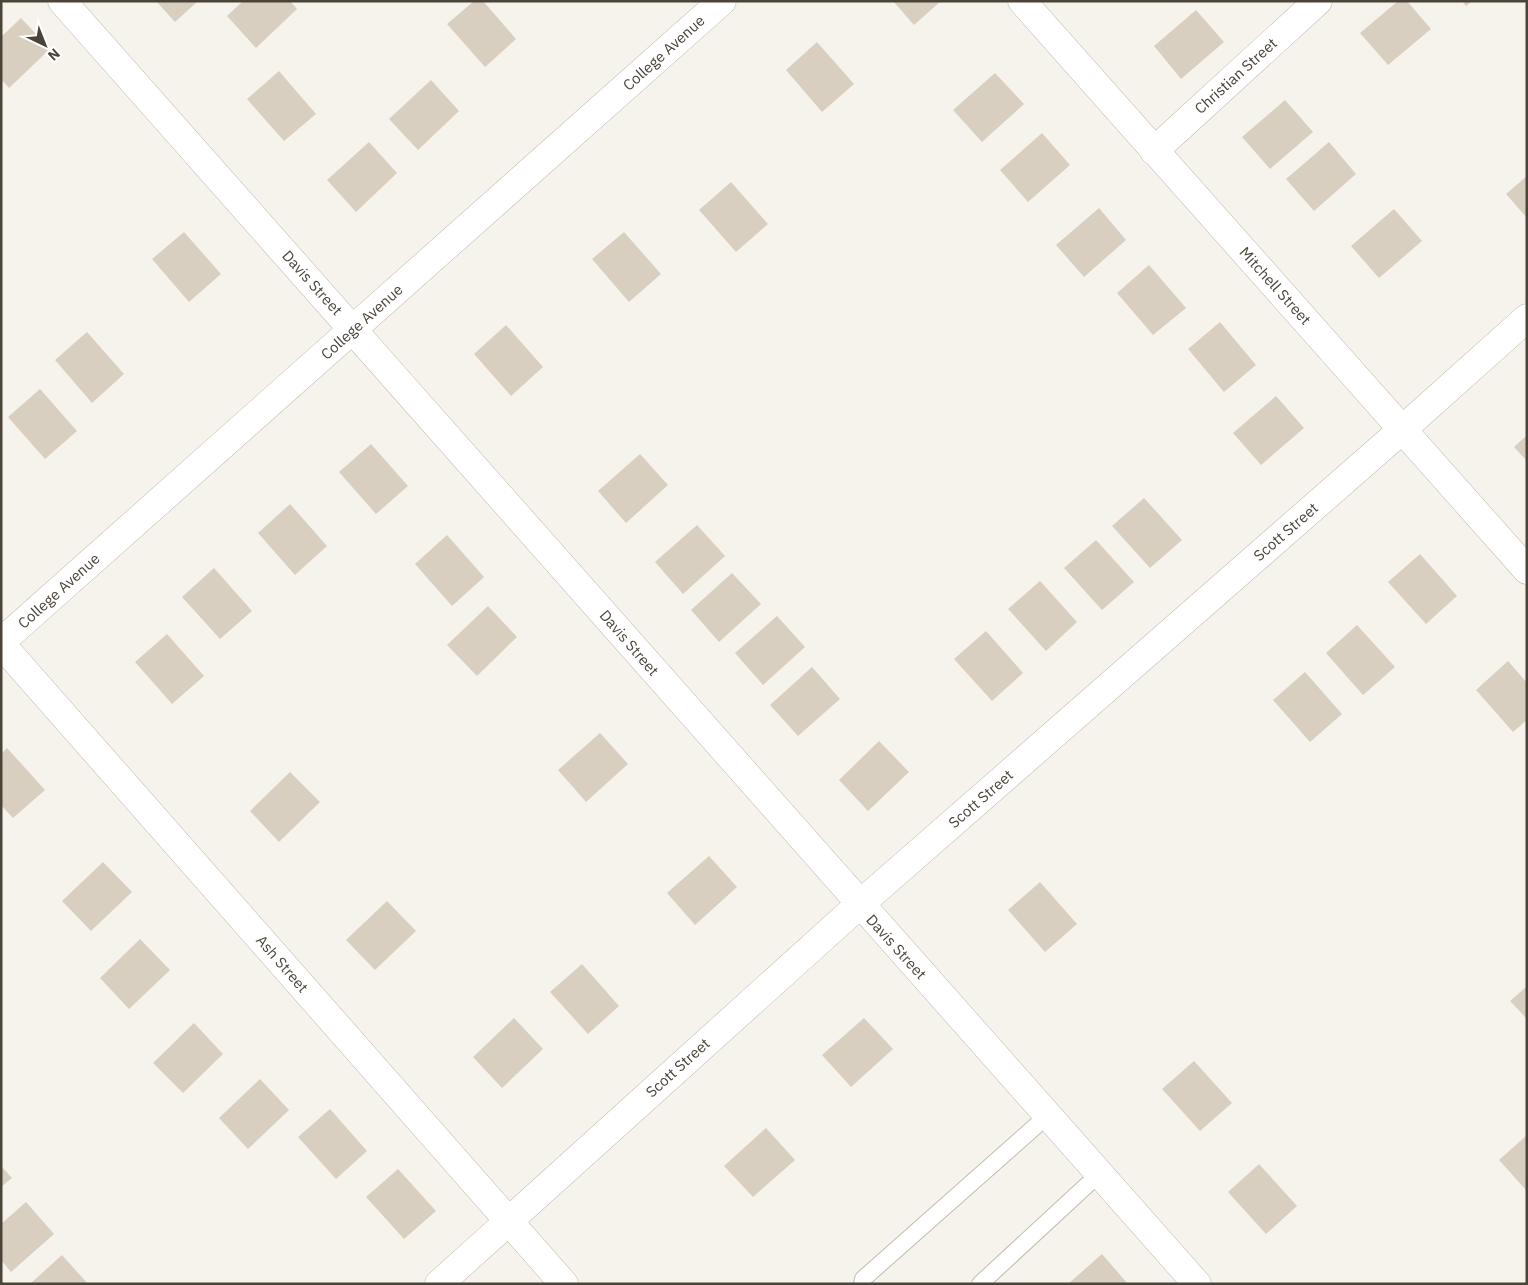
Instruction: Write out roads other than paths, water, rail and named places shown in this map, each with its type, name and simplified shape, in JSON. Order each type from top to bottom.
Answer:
[{"type":"street","name":"Davis Street","points":[[62,1],[859,905],[1197,1284]]},
{"type":"street","name":"College Avenue","points":[[1,643],[722,1]]},
{"type":"street","name":"Mitchell Street","points":[[1022,1],[1527,570]]},
{"type":"street","name":"Christian Street","points":[[1154,151],[1318,1]]},
{"type":"street","name":"Scott Street","points":[[439,1284],[859,905],[1403,429],[1527,318]]},
{"type":"street","name":"Ash Street","points":[[1,643],[564,1284]]},
{"type":"lane","points":[[862,1284],[863,1280],[1047,1116]]},
{"type":"lane","points":[[980,1284],[1099,1174]]}]
